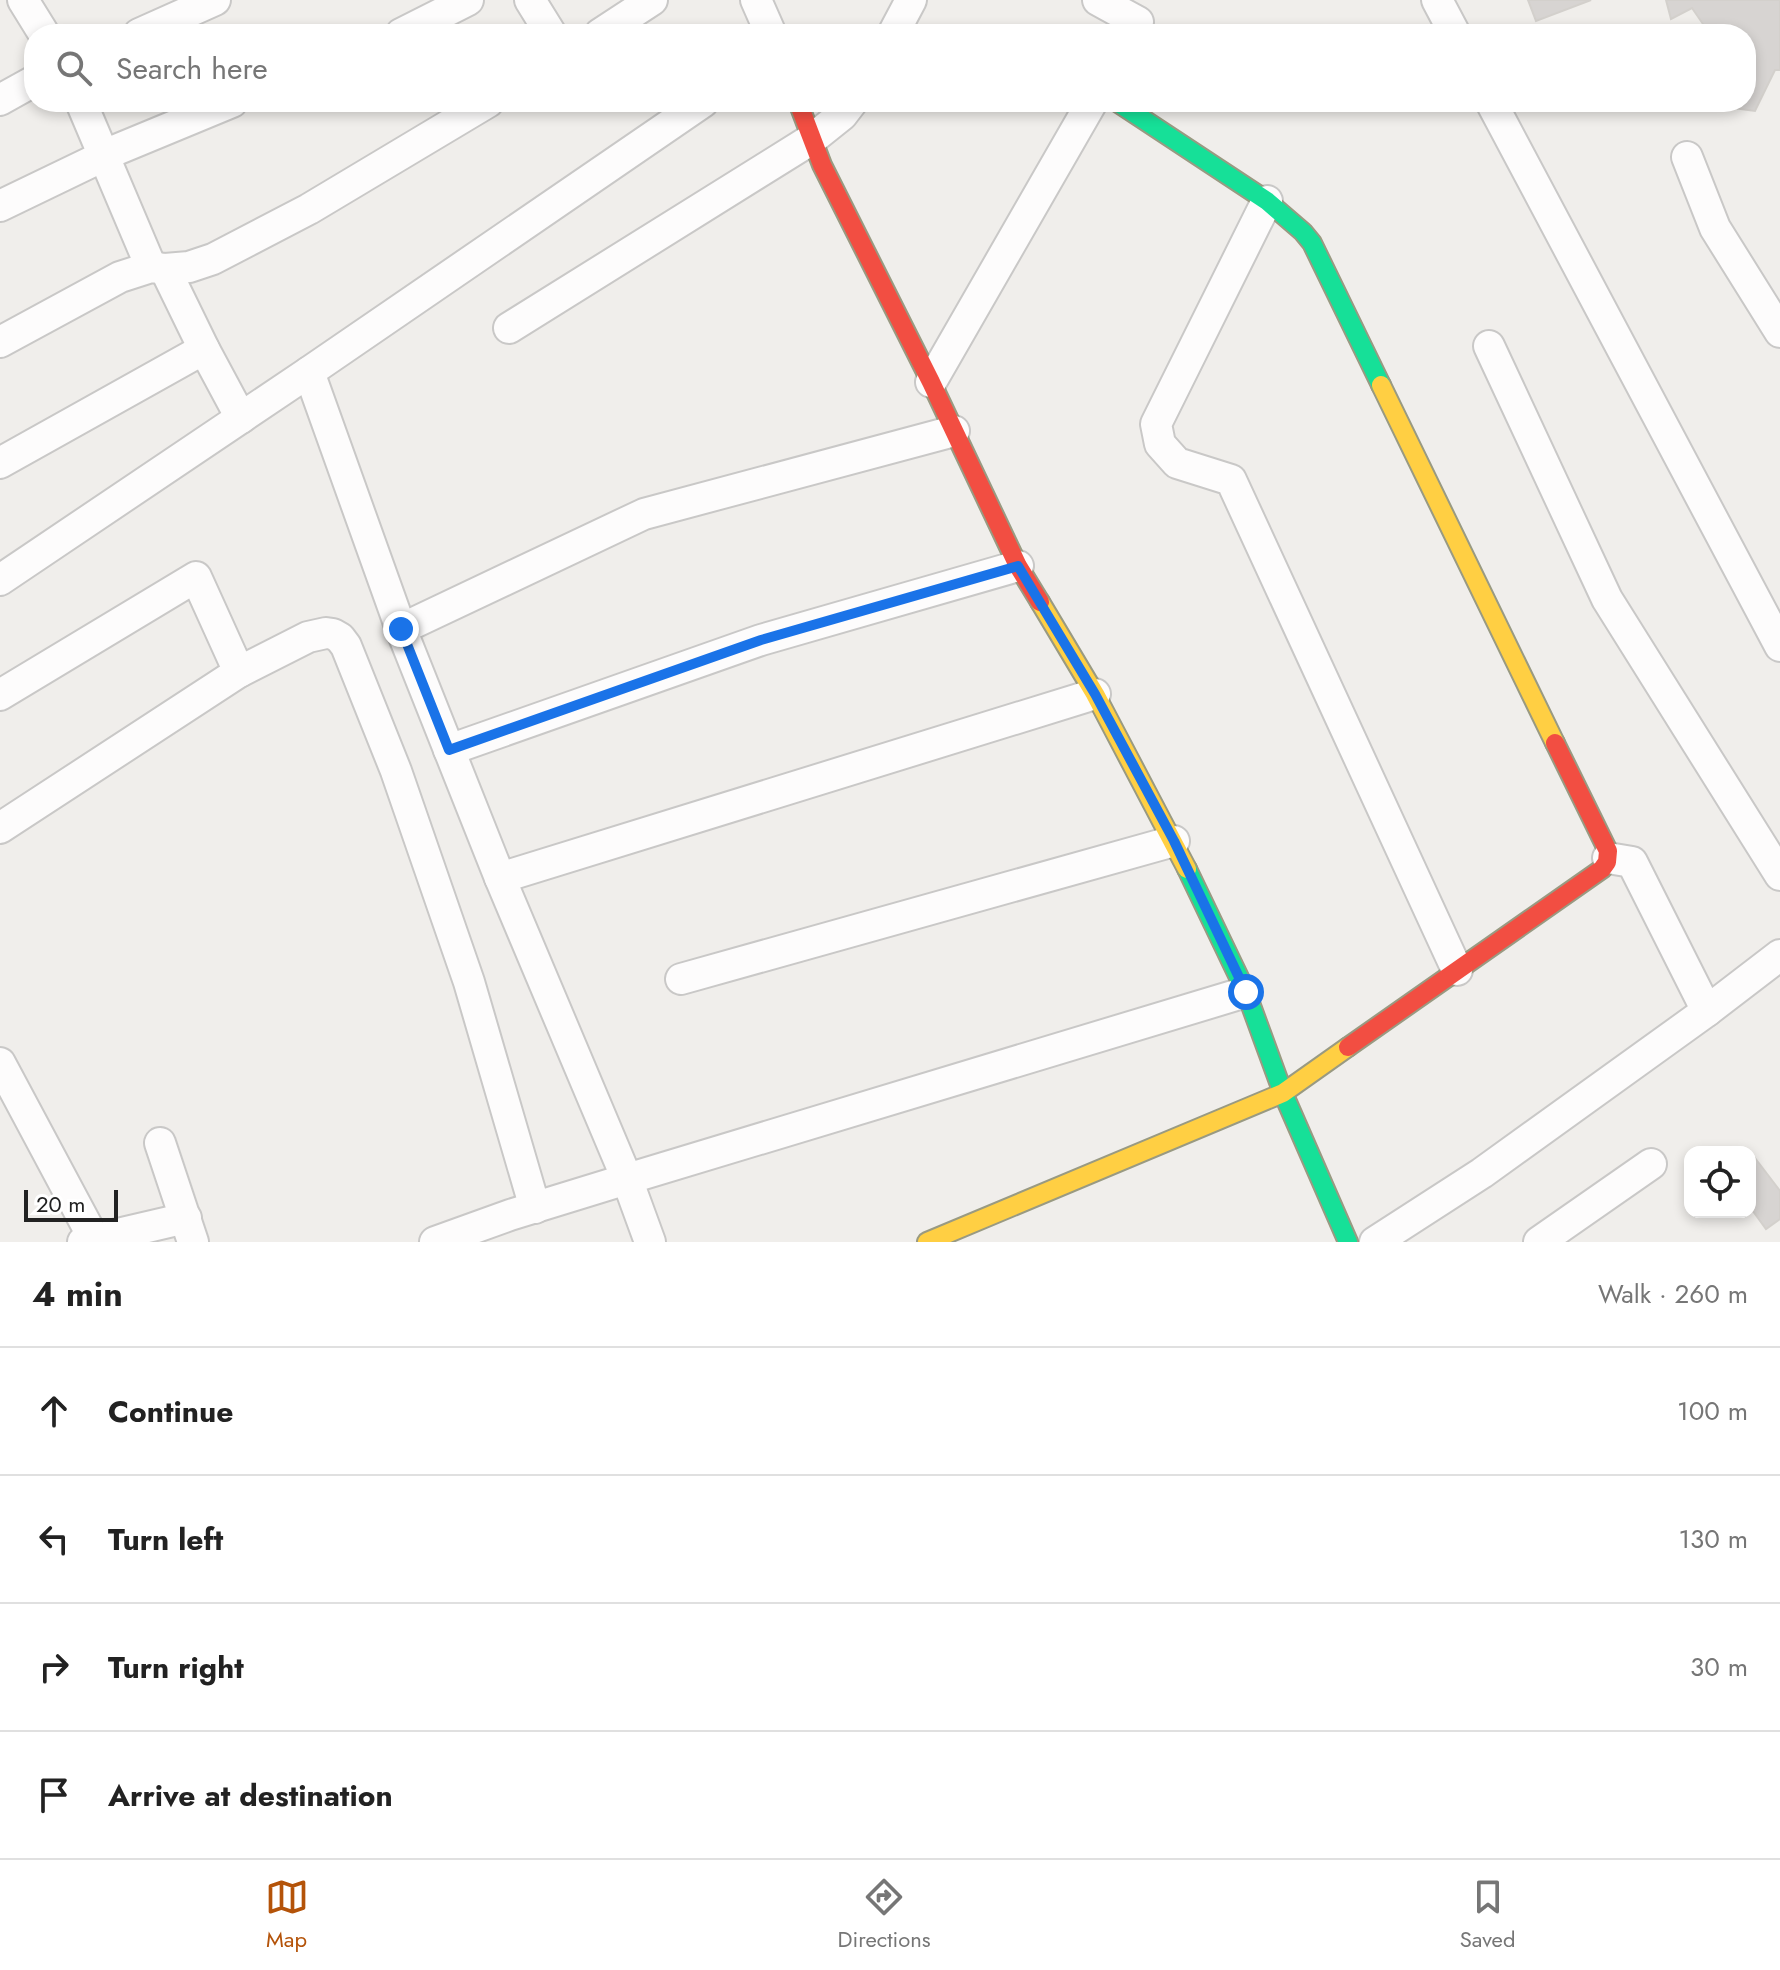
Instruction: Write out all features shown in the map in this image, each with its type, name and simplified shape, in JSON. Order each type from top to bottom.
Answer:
[{"type":"street","points":[[23,0],[38,24]]},
{"type":"street","points":[[161,24],[215,0]]},
{"type":"street","points":[[421,24],[468,0]]},
{"type":"street","points":[[530,0],[545,24]]},
{"type":"street","points":[[615,24],[652,0]]},
{"type":"street","points":[[756,0],[767,24]]},
{"type":"street","points":[[898,24],[911,0]]},
{"type":"street","points":[[1098,0],[1140,19]]},
{"type":"street","points":[[1437,0],[1450,24]]},
{"type":"street","points":[[0,100],[24,87]]},
{"type":"street","points":[[85,112],[158,268],[241,418]]},
{"type":"street","points":[[0,206],[104,156],[208,112]]},
{"type":"street","points":[[0,342],[120,277],[158,268],[189,267],[213,259],[309,209],[471,112]]},
{"type":"street","points":[[0,580],[688,112]]},
{"type":"street","points":[[802,112],[822,165],[931,382],[1018,566],[1095,694],[1174,841],[1246,992],[1283,1093],[1352,1241],[1482,1173],[1780,955]]},
{"type":"street","points":[[509,328],[812,139],[844,112]]},
{"type":"street","points":[[931,382],[1086,112]]},
{"type":"street","points":[[927,1242],[1283,1093],[1602,869],[1608,858],[1608,851],[1312,243],[1267,201],[1132,112]]},
{"type":"street","points":[[1496,112],[1780,646]]},
{"type":"street","points":[[1687,157],[1715,228],[1780,332]]},
{"type":"street","points":[[1267,201],[1156,424],[1160,444],[1177,463],[1231,480],[1457,970]]},
{"type":"street","points":[[1489,346],[1607,599],[1780,875]]},
{"type":"street","points":[[0,463],[204,349]]},
{"type":"street","points":[[309,372],[401,629],[500,878],[627,1179],[650,1242]]},
{"type":"street","points":[[401,629],[644,514],[954,431]]},
{"type":"street","points":[[449,750],[761,640],[1018,566]]},
{"type":"street","points":[[0,695],[196,577],[239,672]]},
{"type":"street","points":[[0,828],[239,672],[308,637],[326,633],[340,638],[346,646],[396,771],[469,982],[535,1208]]},
{"type":"street","points":[[500,878],[1095,694]]},
{"type":"street","points":[[681,979],[1174,841]]},
{"type":"street","points":[[1608,858],[1632,862],[1707,1011]]},
{"type":"street","points":[[435,1242],[627,1179],[1246,992]]},
{"type":"street","points":[[0,1063],[89,1240],[190,1230],[160,1143]]},
{"type":"street","points":[[1539,1242],[1651,1164]]},
{"type":"building","points":[[1528,0],[1591,0],[1536,21]]},
{"type":"building","points":[[1666,0],[1780,0],[1780,70],[1775,70],[1756,109],[1756,24],[1703,24],[1692,8],[1671,19]]},
{"type":"building","points":[[1756,1159],[1780,1191],[1780,1219],[1766,1229],[1756,1215]]},
{"type":"traffic: fast","points":[[1132,112],[1267,201],[1303,232],[1312,243],[1381,385]]},
{"type":"traffic: fast","points":[[1187,869],[1246,992],[1283,1093],[1348,1242]]},
{"type":"traffic: slow","points":[[1381,385],[1555,743]]},
{"type":"traffic: slow","points":[[1040,602],[1095,694],[1187,869]]},
{"type":"traffic: slow","points":[[927,1242],[1283,1093],[1348,1047]]},
{"type":"traffic: jam","points":[[802,112],[822,165],[931,382],[1018,566],[1040,602]]},
{"type":"traffic: jam","points":[[1348,1047],[1602,869],[1607,862],[1608,851],[1555,743]]},
{"type":"route","points":[[401,629],[449,750],[761,640],[1018,566],[1095,694],[1174,841],[1246,992]]}]
